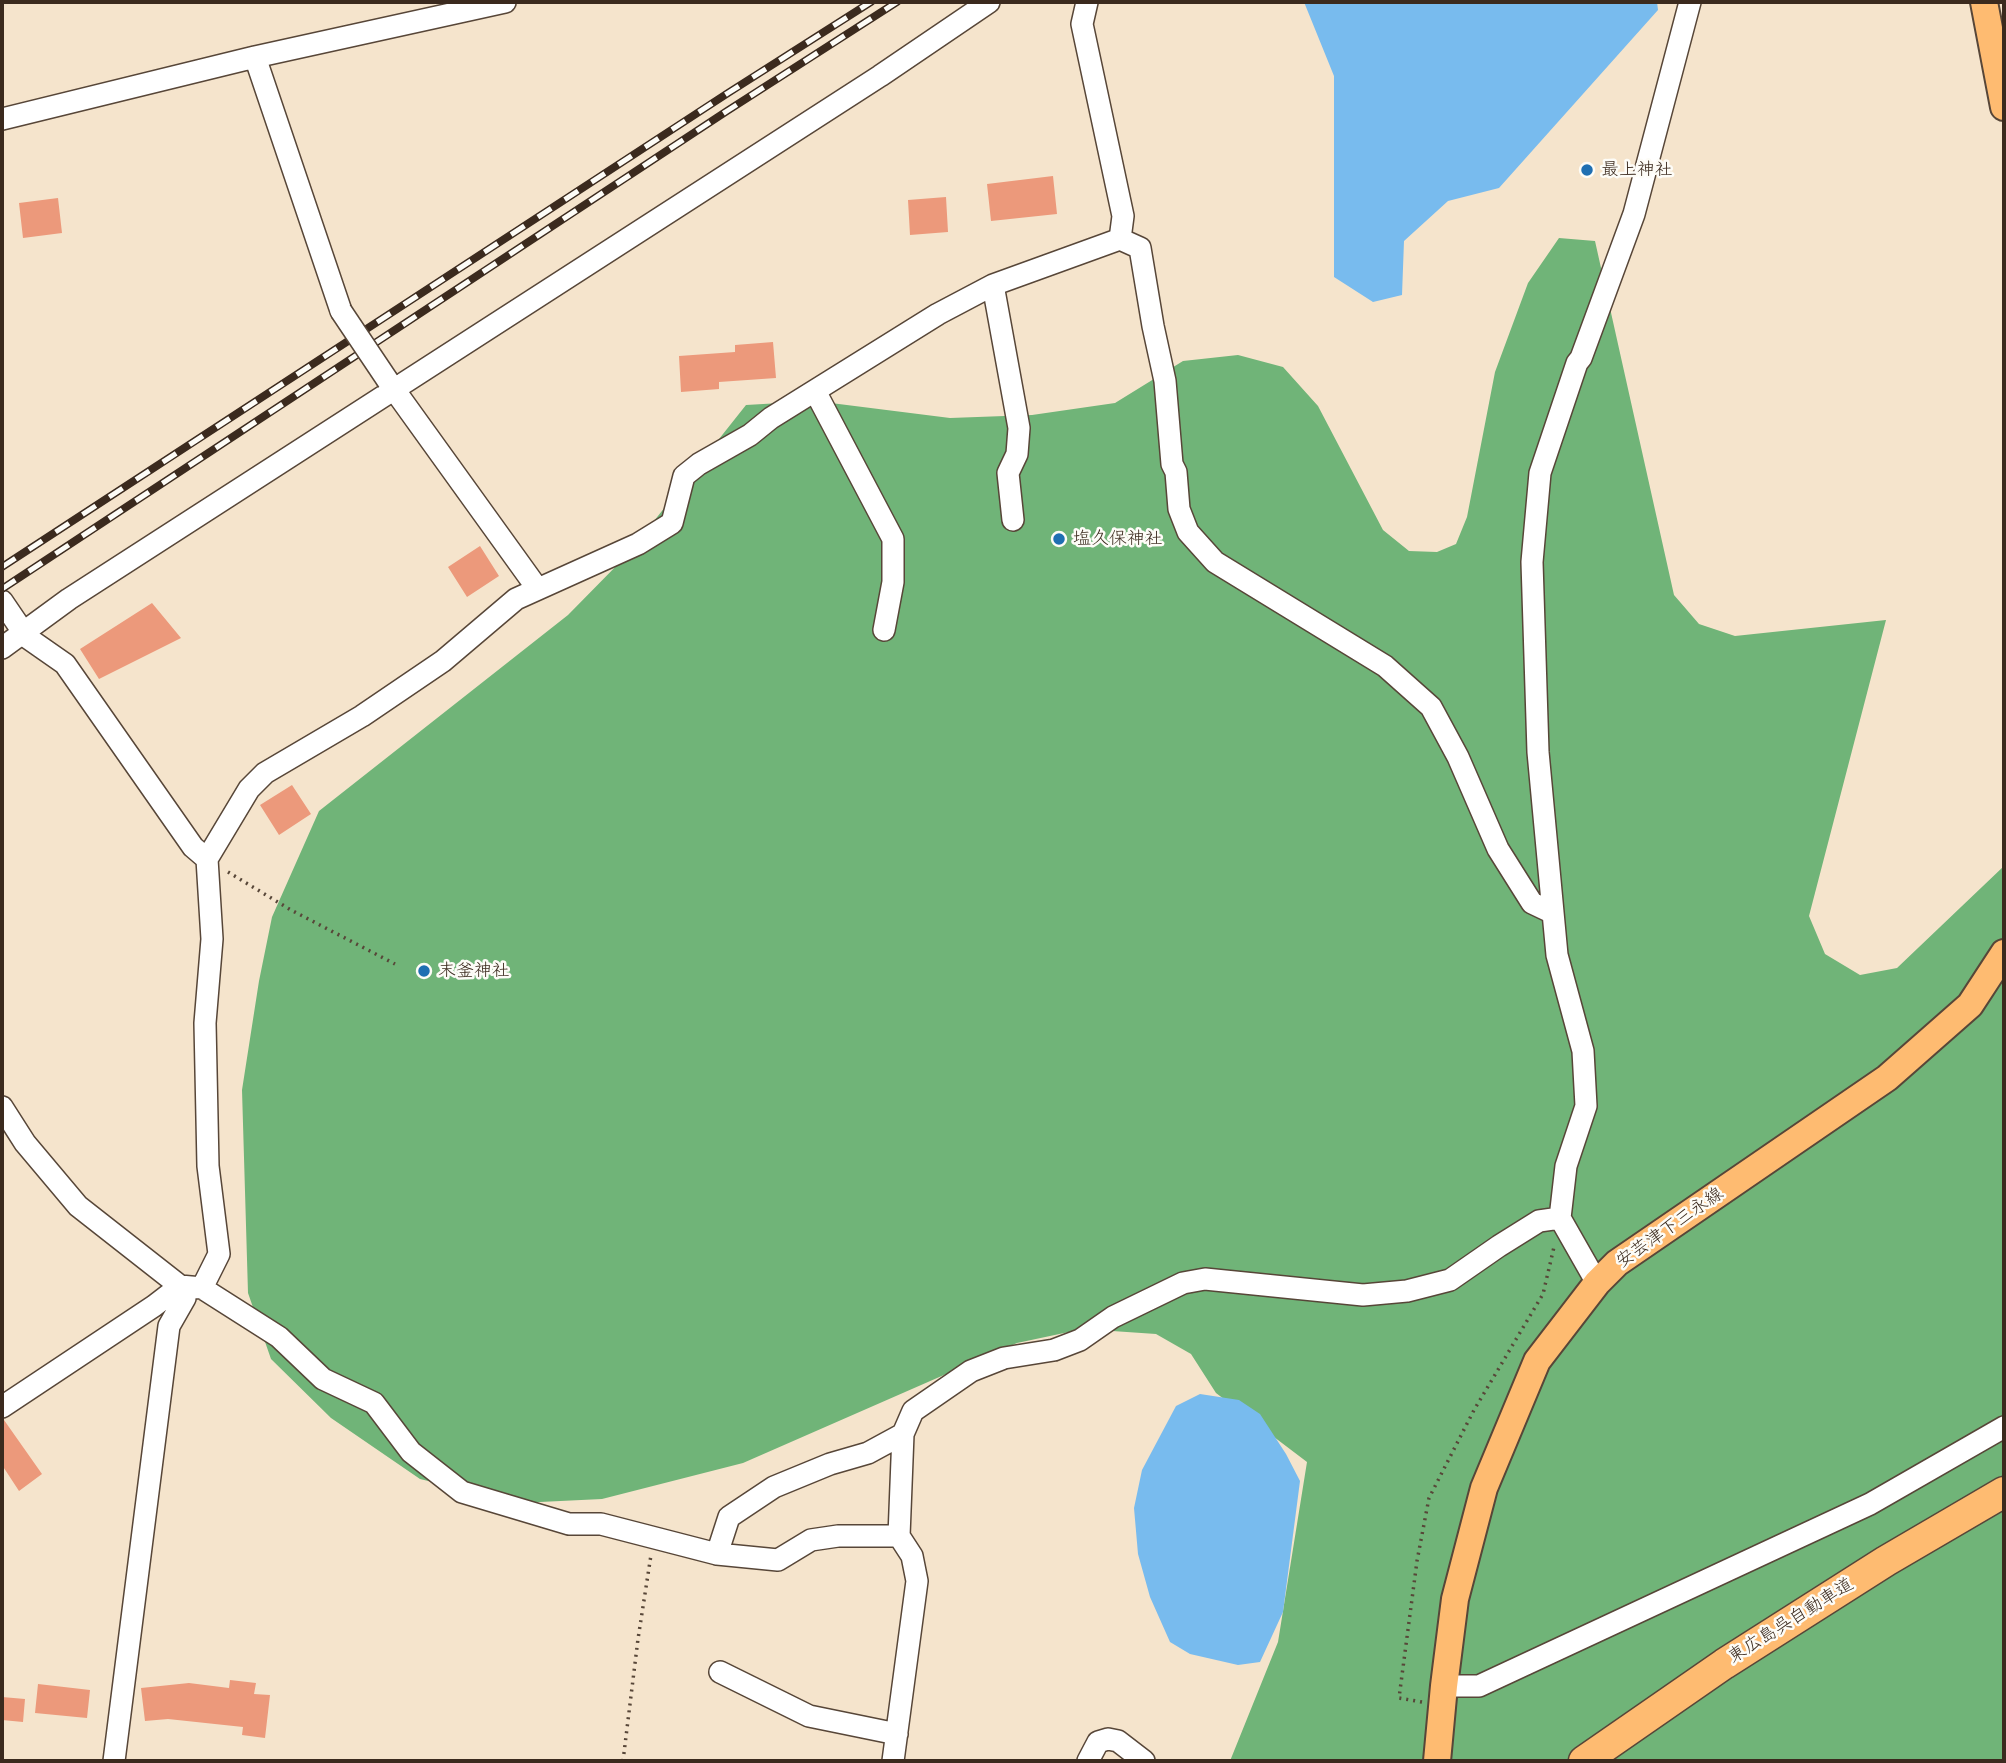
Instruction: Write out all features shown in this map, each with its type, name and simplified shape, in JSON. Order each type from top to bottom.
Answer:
[{"type":"highway","name":"東広島呉自動車道","points":[[1584,1761],[1724,1664],[1886,1561],[2004,1492]]},
{"type":"main road","points":[[1984,2],[2004,107]]},
{"type":"main road","name":"安芸津下三永線","points":[[1437,1761],[1455,1599],[1484,1488],[1537,1361],[1597,1283],[1618,1264],[1887,1078],[1970,1005],[2004,953]]},
{"type":"street","points":[[2,120],[255,57],[505,2]]},
{"type":"street","points":[[2,648],[21,630],[391,386],[880,76],[989,2]]},
{"type":"street","points":[[1087,2],[1082,24],[1123,216],[1120,239]]},
{"type":"street","points":[[1597,1283],[1560,1218],[1566,1166],[1586,1106],[1583,1051],[1557,955],[1538,752],[1532,562],[1540,473],[1577,363],[1634,214],[1690,2]]},
{"type":"street","points":[[255,57],[341,310],[391,386],[537,588]]},
{"type":"street","points":[[202,1288],[219,1254],[208,1166],[205,1023],[212,939],[207,859],[249,789],[265,773],[372,709],[443,661],[516,599],[638,544],[672,523],[684,476],[699,464],[750,435],[771,418],[938,314],[993,285],[1120,239],[1140,248],[1165,381],[1179,509],[1188,532],[1215,562],[1385,666],[1431,706],[1458,757],[1498,849],[1532,903],[1553,913]]},
{"type":"street","points":[[993,285],[1019,428],[1017,454],[1008,473],[1013,520]]},
{"type":"street","points":[[815,391],[893,539],[893,582],[884,630]]},
{"type":"street","points":[[2,601],[21,630],[65,664],[192,847],[207,859]]},
{"type":"street","points":[[2,1107],[25,1143],[78,1206],[180,1286],[185,1298],[169,1326],[114,1761]]},
{"type":"street","points":[[893,1761],[917,1581],[912,1556],[899,1536],[903,1434],[913,1411],[971,1371],[1004,1358],[1054,1350],[1080,1340],[1113,1317],[1183,1283],[1205,1279],[1363,1295],[1407,1290],[1450,1280],[1539,1221],[1560,1218]]},
{"type":"street","points":[[2,1407],[180,1286],[202,1288],[279,1337],[323,1378],[374,1403],[411,1452],[462,1492],[569,1524],[601,1524],[717,1554],[778,1560],[811,1540],[838,1536],[899,1536]]},
{"type":"street","points":[[1443,1696],[1479,1686],[1870,1504],[2004,1427]]},
{"type":"street","points":[[717,1554],[729,1517],[774,1487],[810,1471],[868,1453],[903,1434]]},
{"type":"street","points":[[720,1672],[809,1716],[897,1734]]},
{"type":"street","points":[[1088,1761],[1098,1742],[1108,1739],[1118,1741],[1144,1761]]},
{"type":"path","points":[[207,859],[290,910],[395,964]]},
{"type":"path","points":[[1443,1696],[1399,1698],[1417,1560],[1429,1499],[1474,1410],[1543,1294],[1560,1218]]},
{"type":"path","points":[[623,1761],[653,1538]]},
{"type":"green space","points":[[1559,238],[1595,241],[1674,595],[1699,624],[1735,636],[1886,620],[1809,916],[1825,954],[1860,975],[1897,968],[2004,866],[2004,1761],[1230,1761],[1278,1642],[1307,1462],[1216,1393],[1191,1354],[1156,1334],[1083,1329],[1017,1343],[743,1463],[602,1499],[519,1503],[420,1479],[331,1418],[271,1359],[248,1293],[242,1090],[272,917],[319,811],[568,615],[627,555],[746,405],[815,401],[950,418],[1032,415],[1115,403],[1183,361],[1238,355],[1283,367],[1318,406],[1383,530],[1409,551],[1437,552],[1456,544],[1467,517],[1495,372],[1528,283]]},
{"type":"water","points":[[1304,2],[1657,2],[1658,10],[1499,188],[1448,201],[1404,241],[1402,295],[1373,302],[1334,277],[1334,76]]},
{"type":"water","points":[[1200,1394],[1239,1400],[1260,1414],[1300,1481],[1283,1612],[1260,1662],[1238,1665],[1190,1654],[1170,1642],[1150,1597],[1138,1554],[1134,1508],[1142,1470],[1176,1406]]},
{"type":"building","points":[[1053,176],[1057,214],[991,221],[987,184]]},
{"type":"building","points":[[946,197],[948,232],[910,235],[908,200]]},
{"type":"building","points":[[58,198],[62,233],[23,238],[19,203]]},
{"type":"building","points":[[773,342],[776,378],[719,382],[719,389],[681,392],[679,356],[735,352],[735,345]]},
{"type":"building","points":[[480,546],[499,576],[467,597],[448,567]]},
{"type":"building","points":[[152,603],[181,638],[99,679],[80,649]]},
{"type":"building","points":[[292,785],[311,814],[279,835],[260,805]]},
{"type":"building","points":[[2,1420],[42,1474],[19,1491],[2,1465]]},
{"type":"building","points":[[230,1680],[256,1683],[254,1694],[270,1695],[265,1738],[242,1735],[243,1727],[168,1719],[145,1721],[141,1688],[189,1683],[229,1688]]},
{"type":"building","points":[[38,1684],[90,1690],[87,1718],[35,1713]]},
{"type":"building","points":[[2,1697],[25,1699],[23,1722],[2,1720]]},
{"type":"railway","points":[[2,567],[871,2]]},
{"type":"railway","points":[[2,589],[897,2]]},
{"type":"place","name":"最上神社","points":[[1587,170]]},
{"type":"place","name":"塩久保神社","points":[[1059,539]]},
{"type":"place","name":"末釜神社","points":[[424,971]]}]
